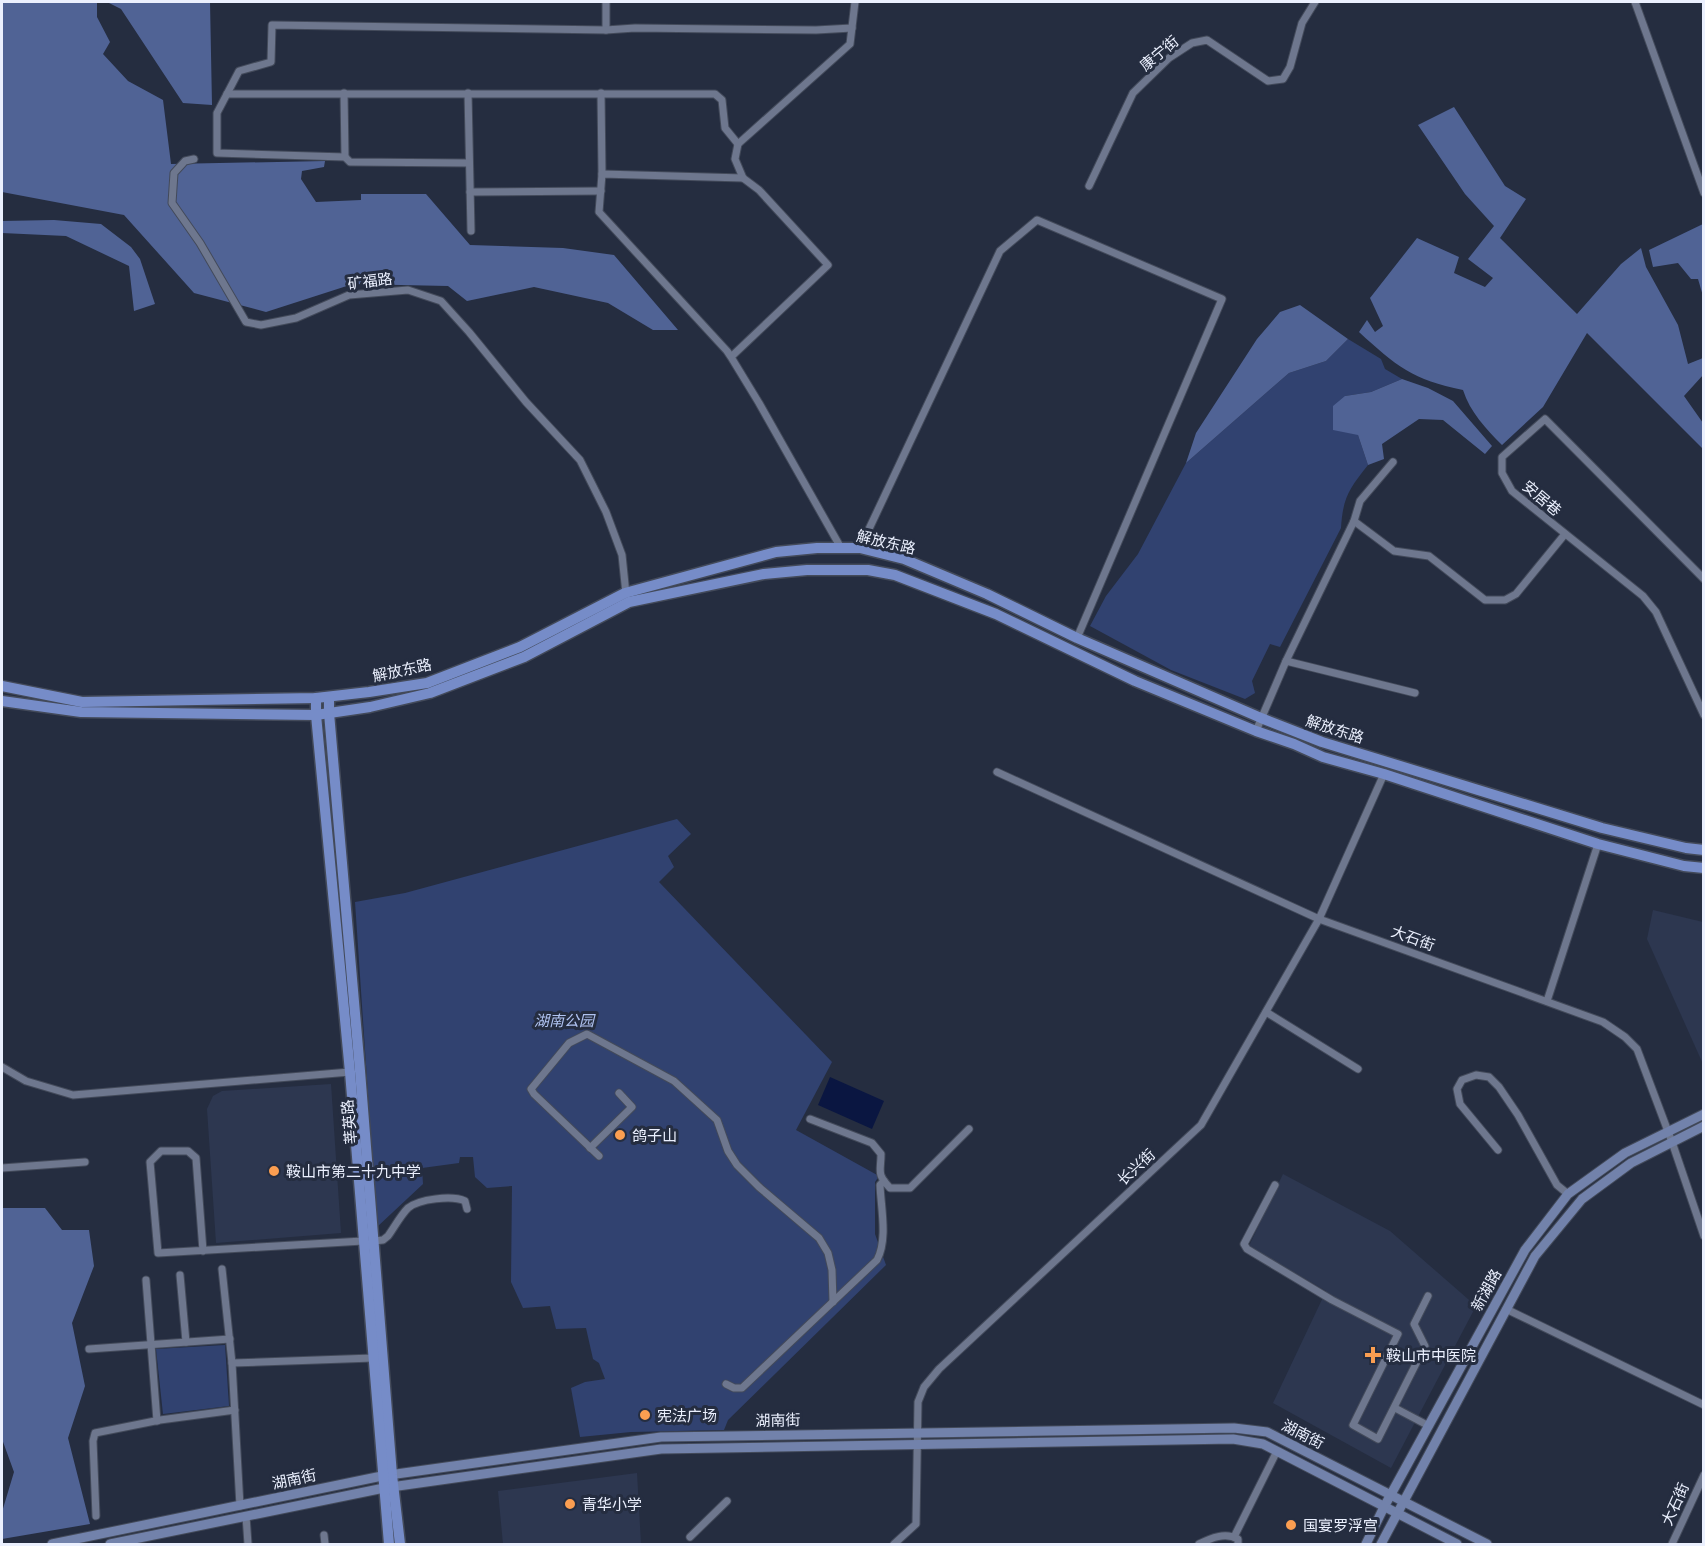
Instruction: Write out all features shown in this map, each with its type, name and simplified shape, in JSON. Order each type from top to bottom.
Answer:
[{"type":"main road","name":"解放东路","points":[[2,686],[82,702],[316,698],[427,683],[520,647],[627,598],[776,552],[817,548],[860,548],[904,559],[987,594],[1077,638],[1322,742],[1602,828],[1686,848],[1704,850]]},
{"type":"main road","name":"解放东路","points":[[2,700],[81,712],[316,715],[370,707],[430,693],[524,657],[627,598],[764,574],[807,570],[868,570],[896,575],[996,614],[1135,681],[1323,756],[1598,844],[1684,866],[1704,868]]},
{"type":"main road","name":"莘英路","points":[[329,697],[328,713],[388,1481],[389,1545]]},
{"type":"main road","name":"莘英路","points":[[316,698],[350,1072],[368,1241],[373,1358],[388,1481],[400,1545]]},
{"type":"main road","name":"新湖路","points":[[1366,1545],[1384,1507],[1525,1250],[1568,1194],[1625,1154],[1704,1114]]},
{"type":"main road","name":"新湖路","points":[[1381,1545],[1534,1256],[1582,1199],[1631,1163],[1704,1126]]},
{"type":"main road","name":"湖南街","points":[[52,1545],[240,1506],[661,1437],[1234,1428],[1267,1432],[1487,1545]]},
{"type":"main road","name":"湖南街","points":[[110,1545],[246,1516],[388,1481],[661,1449],[1233,1439],[1263,1444],[1457,1545]]},
{"type":"street","points":[[606,2],[606,30]]},
{"type":"street","points":[[731,357],[828,265],[759,190],[743,178],[735,159],[738,144],[850,44],[855,2]]},
{"type":"street","name":"康宁街","points":[[1089,186],[1133,93],[1169,58],[1192,43],[1207,40],[1268,81],[1283,79],[1290,67],[1302,24],[1314,2]]},
{"type":"street","points":[[1635,2],[1704,193]]},
{"type":"street","points":[[469,163],[350,162],[345,157],[217,153],[217,113],[239,71],[271,62],[272,25],[606,30],[635,28],[816,30],[852,27]]},
{"type":"street","points":[[344,93],[345,157]]},
{"type":"street","points":[[468,93],[471,231]]},
{"type":"street","points":[[601,93],[603,174],[599,212],[731,357],[841,548]]},
{"type":"street","points":[[227,94],[714,94],[722,100],[725,128],[738,144]]},
{"type":"street","name":"矿福路","points":[[194,159],[185,161],[174,173],[172,203],[200,243],[246,322],[261,325],[296,318],[349,295],[408,290],[441,301],[526,402],[580,460],[606,512],[622,555],[627,598]]},
{"type":"street","points":[[603,174],[743,178]]},
{"type":"street","points":[[470,192],[601,191]]},
{"type":"street","points":[[860,548],[1000,251],[1037,220],[1222,299],[1077,638]]},
{"type":"street","name":"安居巷","points":[[1704,579],[1545,419],[1502,458],[1502,473],[1512,491],[1650,604],[1656,612],[1704,715]]},
{"type":"street","points":[[1257,731],[1286,661],[1354,521],[1360,501],[1393,462]]},
{"type":"street","points":[[1354,521],[1394,551],[1429,556],[1485,600],[1505,600],[1516,594],[1565,534]]},
{"type":"street","points":[[1286,661],[1415,693]]},
{"type":"street","name":"大石街","points":[[997,772],[1319,919],[1603,1022],[1637,1049],[1704,1236]]},
{"type":"street","name":"长兴街","points":[[894,1545],[916,1524],[918,1402],[924,1387],[939,1369],[1201,1125],[1319,919],[1384,774]]},
{"type":"street","points":[[1547,1000],[1598,844]]},
{"type":"street","points":[[1266,1012],[1358,1069]]},
{"type":"street","points":[[599,1156],[531,1089],[569,1043],[587,1034],[674,1081],[717,1120],[728,1151],[737,1165],[759,1187],[819,1238],[828,1253],[832,1270],[833,1302]]},
{"type":"street","points":[[2,1068],[26,1081],[73,1095],[350,1072]]},
{"type":"street","points":[[1498,1150],[1460,1104],[1457,1089],[1462,1080],[1476,1076],[1489,1077],[1499,1087],[1518,1115],[1557,1185],[1568,1194]]},
{"type":"street","points":[[590,1148],[632,1107],[619,1094]]},
{"type":"street","points":[[810,1119],[872,1143],[880,1154],[879,1171],[890,1188],[910,1188],[969,1128]]},
{"type":"street","points":[[203,1251],[196,1158],[188,1151],[161,1150],[150,1162],[158,1253],[203,1251],[383,1240],[408,1208],[419,1203],[450,1197],[459,1198],[465,1201],[467,1209]]},
{"type":"street","points":[[2,1168],[85,1162]]},
{"type":"street","points":[[726,1384],[734,1388],[742,1388],[877,1260],[882,1251],[880,1185],[884,1181]]},
{"type":"street","points":[[1275,1185],[1244,1244],[1247,1249],[1332,1300],[1398,1334],[1353,1425],[1378,1439],[1425,1346],[1414,1324],[1428,1296]]},
{"type":"street","points":[[222,1269],[232,1363],[240,1506]]},
{"type":"street","points":[[180,1275],[186,1342]]},
{"type":"street","points":[[146,1280],[157,1421]]},
{"type":"street","points":[[1506,1309],[1704,1406]]},
{"type":"street","points":[[89,1349],[230,1339]]},
{"type":"street","points":[[232,1363],[373,1358]]},
{"type":"street","points":[[1395,1408],[1429,1426]]},
{"type":"street","points":[[96,1516],[93,1442],[95,1433],[235,1410]]},
{"type":"street","points":[[1234,1537],[1277,1451]]},
{"type":"street","name":"大石街","points":[[1672,1545],[1704,1475]]},
{"type":"street","points":[[690,1537],[727,1502]]},
{"type":"street","points":[[246,1516],[248,1545]]},
{"type":"street","points":[[324,1535],[325,1545]]},
{"type":"street","points":[[1199,1545],[1230,1535],[1238,1539],[1238,1545]]},
{"type":"shaded area","points":[[2,2],[97,2],[97,17],[110,42],[103,54],[128,81],[163,100],[171,164],[325,161],[324,167],[302,171],[301,179],[316,202],[361,200],[361,194],[426,194],[470,245],[563,248],[614,255],[678,330],[653,330],[608,303],[534,287],[467,301],[448,286],[353,284],[266,312],[194,293],[124,215],[2,192]]},
{"type":"shaded area","points":[[107,2],[210,2],[212,105],[183,103],[121,9]]},
{"type":"shaded area","points":[[1454,107],[1505,186],[1526,199],[1500,238],[1577,314],[1621,264],[1641,248],[1646,267],[1678,325],[1688,364],[1703,358],[1703,375],[1684,396],[1703,423],[1703,449],[1587,333],[1543,407],[1502,445],[1474,413],[1463,390],[1431,382],[1406,370],[1359,332],[1367,320],[1375,332],[1383,326],[1370,298],[1417,238],[1459,257],[1454,273],[1485,287],[1493,278],[1468,259],[1494,226],[1465,194],[1418,125]]},
{"type":"shaded area","points":[[54,220],[101,224],[131,247],[140,259],[155,304],[134,311],[129,266],[66,236],[2,233],[2,221]]},
{"type":"shaded area","points":[[1703,224],[1703,296],[1698,279],[1691,279],[1678,263],[1653,267],[1649,250]]},
{"type":"shaded area","points":[[1300,305],[1348,339],[1326,361],[1289,373],[1186,463],[1196,433],[1257,339],[1280,312]]},
{"type":"shaded area","points":[[1402,379],[1428,388],[1453,401],[1492,446],[1485,454],[1443,420],[1419,419],[1382,444],[1384,459],[1368,465],[1358,435],[1333,430],[1333,406],[1345,396],[1371,392]]},
{"type":"shaded area","points":[[1653,910],[1703,922],[1703,1064],[1647,939]]},
{"type":"shaded area","points":[[830,1077],[884,1101],[872,1129],[818,1105]]},
{"type":"shaded area","name":"鞍山市第二十九中学","points":[[331,1084],[341,1233],[216,1243],[207,1109],[213,1096],[222,1091]]},
{"type":"shaded area","name":"鞍山市中医院","points":[[1283,1174],[1390,1231],[1476,1306],[1391,1468],[1273,1403],[1326,1291],[1249,1246]]},
{"type":"shaded area","points":[[2,1208],[45,1208],[62,1230],[89,1230],[94,1266],[72,1323],[85,1386],[68,1438],[90,1524],[2,1539],[2,1512],[14,1472],[2,1439]]},
{"type":"shaded area","name":"青华小学","points":[[637,1473],[641,1544],[503,1544],[498,1491]]},
{"type":"green space","points":[[1348,339],[1381,359],[1385,369],[1402,379],[1371,392],[1345,396],[1368,465],[1348,494],[1343,508],[1341,528],[1280,647],[1270,644],[1252,681],[1255,693],[1245,699],[1171,670],[1090,626],[1106,596],[1138,554],[1186,463],[1289,373],[1326,361]]},
{"type":"green space","name":"湖南公园","points":[[677,819],[691,834],[668,856],[674,867],[659,882],[832,1062],[796,1130],[879,1176],[875,1182],[875,1234],[886,1265],[728,1420],[724,1430],[631,1432],[580,1437],[571,1388],[585,1382],[605,1379],[599,1363],[593,1359],[586,1328],[556,1329],[550,1306],[523,1308],[511,1282],[512,1186],[487,1188],[475,1177],[473,1157],[460,1157],[459,1163],[422,1168],[423,1184],[377,1227],[355,902],[405,893]]},
{"type":"green space","points":[[225,1345],[229,1406],[163,1414],[156,1349]]},
{"type":"place","name":"鸽子山","points":[[620,1135]]},
{"type":"place","name":"鞍山市第二十九中学","points":[[274,1171]]},
{"type":"place","name":"鞍山市中医院","points":[[1373,1355]]},
{"type":"place","name":"宪法广场","points":[[645,1415]]},
{"type":"place","name":"青华小学","points":[[570,1504]]},
{"type":"place","name":"国宴罗浮宫","points":[[1291,1525]]}]
